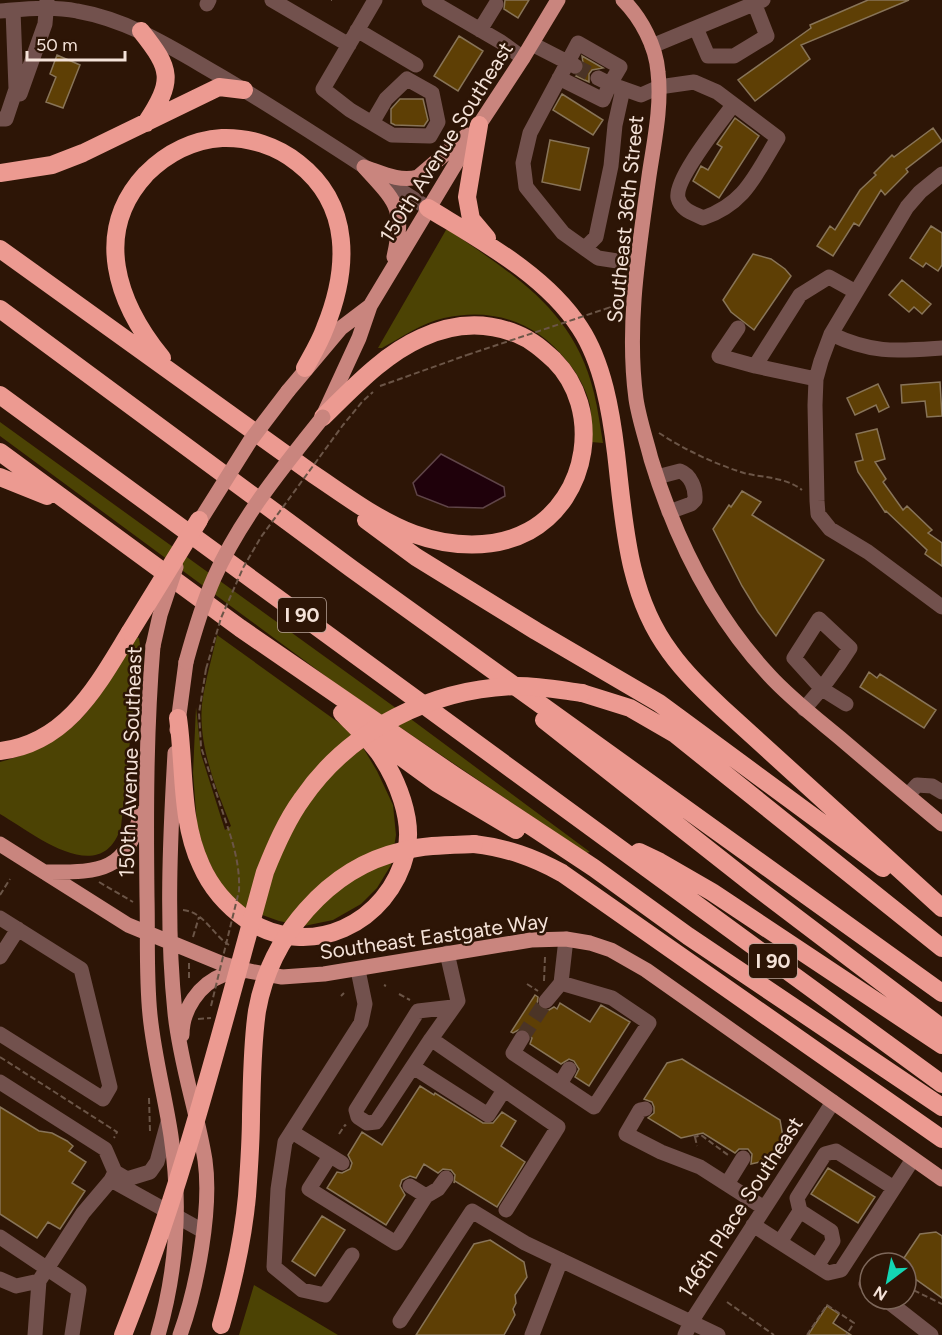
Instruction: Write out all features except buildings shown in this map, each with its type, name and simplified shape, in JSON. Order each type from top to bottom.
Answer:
[{"type":"highway","points":[[141,31],[160,55],[165,66],[163,94],[146,123]]},
{"type":"highway","points":[[0,173],[52,165],[83,153],[219,87],[244,90]]},
{"type":"highway","points":[[478,125],[467,197],[471,219],[493,248]]},
{"type":"highway","points":[[194,388],[164,360],[136,323],[123,295],[116,267],[115,245],[118,223],[126,203],[138,183],[152,168],[176,150],[222,138],[246,139],[269,146],[291,157],[306,169],[323,188],[334,207],[342,249],[340,276],[325,329],[305,368]]},
{"type":"highway","points":[[428,208],[493,248],[547,290],[581,329],[603,385],[613,427],[625,529],[637,586],[646,611],[670,652],[689,675],[723,708],[942,910]]},
{"type":"highway","points":[[0,249],[313,474],[390,524],[415,534],[462,545],[504,541],[529,531],[561,502],[574,482],[581,459],[584,436],[581,405],[576,390],[562,368],[541,348],[524,337],[500,327],[479,325],[459,325],[440,331],[421,338],[397,352],[367,375],[323,417]]},
{"type":"highway","points":[[0,309],[352,569],[942,993]]},
{"type":"highway","name":"I 90","points":[[0,395],[942,1084]]},
{"type":"highway","points":[[0,452],[240,628],[455,776],[594,868],[688,936],[942,1107]]},
{"type":"highway","points":[[313,474],[376,529],[416,557],[536,631],[631,685],[679,717],[942,910]]},
{"type":"highway","points":[[0,477],[47,496],[111,534]]},
{"type":"highway","points":[[0,751],[36,741],[70,718],[97,684],[199,520]]},
{"type":"highway","points":[[352,569],[756,887],[942,1028]]},
{"type":"highway","points":[[240,628],[342,713],[437,783],[688,936]]},
{"type":"highway","points":[[123,1335],[142,1288],[169,1208],[265,872],[276,843],[302,799],[332,763],[370,731],[391,719],[434,701],[476,690],[496,688],[546,688],[582,693],[630,708],[675,734],[942,948]]},
{"type":"highway","points":[[178,718],[184,790],[191,837],[201,865],[213,887],[235,911],[260,928],[280,935],[299,938],[321,936],[342,930],[362,919],[391,889],[406,851],[406,820],[393,778],[379,753],[342,713]]},
{"type":"highway","points":[[604,837],[660,862],[712,892],[942,1045]]},
{"type":"highway","points":[[219,1330],[232,1285],[247,1199],[254,1037],[258,1009],[268,974],[278,950],[294,925],[315,901],[352,872],[400,851],[428,846],[474,844],[520,853],[543,863],[561,873],[942,1139]]},
{"type":"main road","name":"150th Avenue Southeast","points":[[180,1335],[198,1271],[206,1189],[205,1164],[175,1017],[171,972],[171,813],[178,718],[186,662],[206,596],[232,543],[282,468],[323,417],[359,338],[370,306],[478,125],[532,44],[558,0]]},
{"type":"main road","name":"Southeast 36th Street","points":[[624,0],[641,24],[652,46],[658,70],[658,118],[637,264],[634,315],[636,399],[643,430],[669,512],[705,588],[728,624],[769,676],[804,709],[942,824]]},
{"type":"main road","points":[[364,167],[396,178],[418,177],[478,125]]},
{"type":"main road","points":[[364,167],[392,197],[396,206],[399,236],[392,269]]},
{"type":"main road","name":"150th Avenue Southeast","points":[[158,1335],[169,1292],[176,1242],[176,1217],[172,1149],[150,1017],[147,979],[146,791],[149,690],[153,646],[167,590],[199,520],[250,441],[305,368],[341,328],[370,306]]},
{"type":"main road","points":[[44,872],[93,871],[115,861],[125,852],[134,837],[146,791]]},
{"type":"main road","name":"Southeast Eastgate Way","points":[[0,844],[128,925],[223,964],[249,971],[282,976],[358,970],[531,940],[566,939],[590,943],[611,950],[646,970],[942,1179]]},
{"type":"main road","points":[[183,1059],[182,1028],[192,1000],[210,982],[224,975],[249,971]]},
{"type":"street","points":[[272,0],[349,45]]},
{"type":"street","points":[[372,123],[386,99],[407,79],[432,93],[438,122],[430,136],[392,135],[350,110],[323,89],[375,0]]},
{"type":"street","points":[[429,0],[452,6],[480,30],[523,58]]},
{"type":"street","points":[[652,46],[756,1],[767,36],[734,56],[708,56],[696,28]]},
{"type":"street","points":[[20,101],[18,100],[45,24],[47,4]]},
{"type":"street","points":[[0,119],[6,119],[16,89],[6,10],[47,4],[76,10],[141,31],[244,90],[428,208]]},
{"type":"street","points":[[480,30],[496,4]]},
{"type":"street","points":[[357,30],[416,65]]},
{"type":"street","points":[[559,78],[603,100],[620,66],[578,43],[571,64],[559,78],[530,133],[523,163],[526,187],[563,232],[598,258],[637,264]]},
{"type":"street","points":[[532,44],[571,64]]},
{"type":"street","points":[[610,84],[641,95],[659,87],[694,82],[717,92],[778,138],[743,194],[723,211],[703,218],[684,209],[678,197],[682,177],[733,105]]},
{"type":"street","points":[[585,248],[596,237],[611,166],[615,125],[610,84]]},
{"type":"street","points":[[942,174],[906,207],[831,334],[816,379],[815,405],[818,507],[830,529],[868,552],[942,607]]},
{"type":"street","points":[[755,366],[800,295],[829,277],[856,292]]},
{"type":"street","points":[[738,328],[719,356],[816,379]]},
{"type":"street","points":[[831,334],[863,347],[879,350],[942,348]]},
{"type":"street","points":[[657,477],[680,471],[689,477],[695,500],[691,504],[669,512]]},
{"type":"street","points":[[804,709],[822,689],[846,704]]},
{"type":"street","points":[[908,795],[917,785],[932,786],[942,792]]},
{"type":"street","points":[[0,918],[81,969],[110,1087],[103,1099],[0,1034]]},
{"type":"street","points":[[0,957],[18,929]]},
{"type":"street","points":[[546,1002],[561,983],[566,939]]},
{"type":"street","points":[[447,953],[458,1001],[376,1122],[367,1124],[358,1117],[356,1110],[418,1011],[453,1006]]},
{"type":"street","points":[[352,1255],[325,1295],[302,1290],[274,1267],[278,1189],[288,1137],[361,1023],[365,1004],[358,970]]},
{"type":"street","points":[[522,1038],[513,1053],[594,1107],[649,1023],[612,999],[561,983]]},
{"type":"street","points":[[431,1039],[558,1127],[506,1210]]},
{"type":"street","points":[[413,1067],[488,1115],[504,1090]]},
{"type":"street","points":[[560,1084],[570,1069]]},
{"type":"street","points":[[0,1082],[105,1149],[113,1176],[176,1217],[203,1231]]},
{"type":"street","name":"146th Place Southeast","points":[[688,1328],[833,1102]]},
{"type":"street","points":[[645,1109],[640,1110],[626,1134],[661,1152],[700,1167],[764,1208]]},
{"type":"street","points":[[113,1176],[127,1179],[150,1172],[157,1162],[168,1122]]},
{"type":"street","points":[[288,1137],[336,1160],[309,1189],[396,1244],[426,1196],[438,1189],[446,1178]]},
{"type":"street","points":[[817,1266],[833,1241],[831,1231],[800,1211],[797,1198],[825,1154],[836,1151],[893,1189]]},
{"type":"street","points":[[727,1184],[736,1157]]},
{"type":"street","points":[[753,1225],[828,1273],[841,1270],[913,1159]]},
{"type":"street","points":[[35,1335],[39,1281],[83,1213],[113,1176]]},
{"type":"street","points":[[410,1186],[426,1196]]},
{"type":"street","points":[[400,1321],[472,1211],[525,1243],[688,1328],[718,1335]]},
{"type":"street","points":[[780,1242],[800,1211]]},
{"type":"street","points":[[0,1237],[48,1267],[79,1290],[72,1335]]},
{"type":"street","points":[[532,1335],[556,1258]]},
{"type":"street","points":[[0,1279],[16,1286],[39,1281]]},
{"type":"street","points":[[901,1311],[932,1335]]},
{"type":"path","points":[[211,1005],[239,891],[240,873],[234,847],[201,747],[199,713],[206,669],[221,618],[243,568],[261,537],[343,425],[362,402],[381,385],[621,304]]},
{"type":"path","points":[[657,432],[689,450],[744,472],[792,482],[818,507]]},
{"type":"path","points":[[0,895],[10,879]]},
{"type":"path","points":[[99,881],[130,902]]},
{"type":"path","points":[[190,911],[199,916],[222,941],[229,944]]},
{"type":"path","points":[[196,923],[199,916]]},
{"type":"path","points":[[527,984],[538,991],[545,980],[545,957]]},
{"type":"path","points":[[188,969],[188,976]]},
{"type":"path","points":[[340,996],[344,993]]},
{"type":"path","points":[[400,995],[412,1001]]},
{"type":"path","points":[[209,1028],[210,1017]]},
{"type":"path","points":[[0,1058],[117,1132],[112,1140]]},
{"type":"path","points":[[339,1134],[345,1125],[353,1130]]},
{"type":"path","points":[[697,1146],[694,1136],[701,1136],[736,1157]]},
{"type":"path","points":[[918,1292],[942,1304]]},
{"type":"path","points":[[727,1302],[774,1335]]},
{"type":"path","points":[[807,1335],[827,1305],[854,1323],[846,1335]]},
{"type":"shaded area","points":[[446,230],[518,279],[556,316],[572,338],[585,364],[595,399],[603,443],[591,442],[590,405],[578,376],[555,348],[542,336],[527,327],[496,316],[462,315],[436,320],[378,348]]},
{"type":"shaded area","points":[[0,422],[400,711],[590,852],[586,853],[339,686],[0,436]]},
{"type":"shaded area","points":[[441,454],[504,487],[505,496],[483,508],[448,507],[417,495],[413,483]]},
{"type":"shaded area","points":[[217,635],[342,725],[362,746],[393,805],[396,835],[391,865],[377,888],[361,904],[333,920],[304,926],[279,921],[243,908],[224,892],[205,853],[197,825],[193,773],[196,707],[201,754],[225,830],[231,826],[209,766],[201,720],[203,695]]},
{"type":"shaded area","points":[[136,637],[139,638],[140,645],[121,827],[111,845],[98,854],[83,856],[65,851],[0,814],[0,762],[49,743],[68,731],[96,700]]},
{"type":"shaded area","points":[[254,1285],[338,1335],[239,1335]]},
{"type":"tunnel","points":[[575,66],[598,78]]},
{"type":"tunnel","points":[[522,1038],[546,1001]]}]
